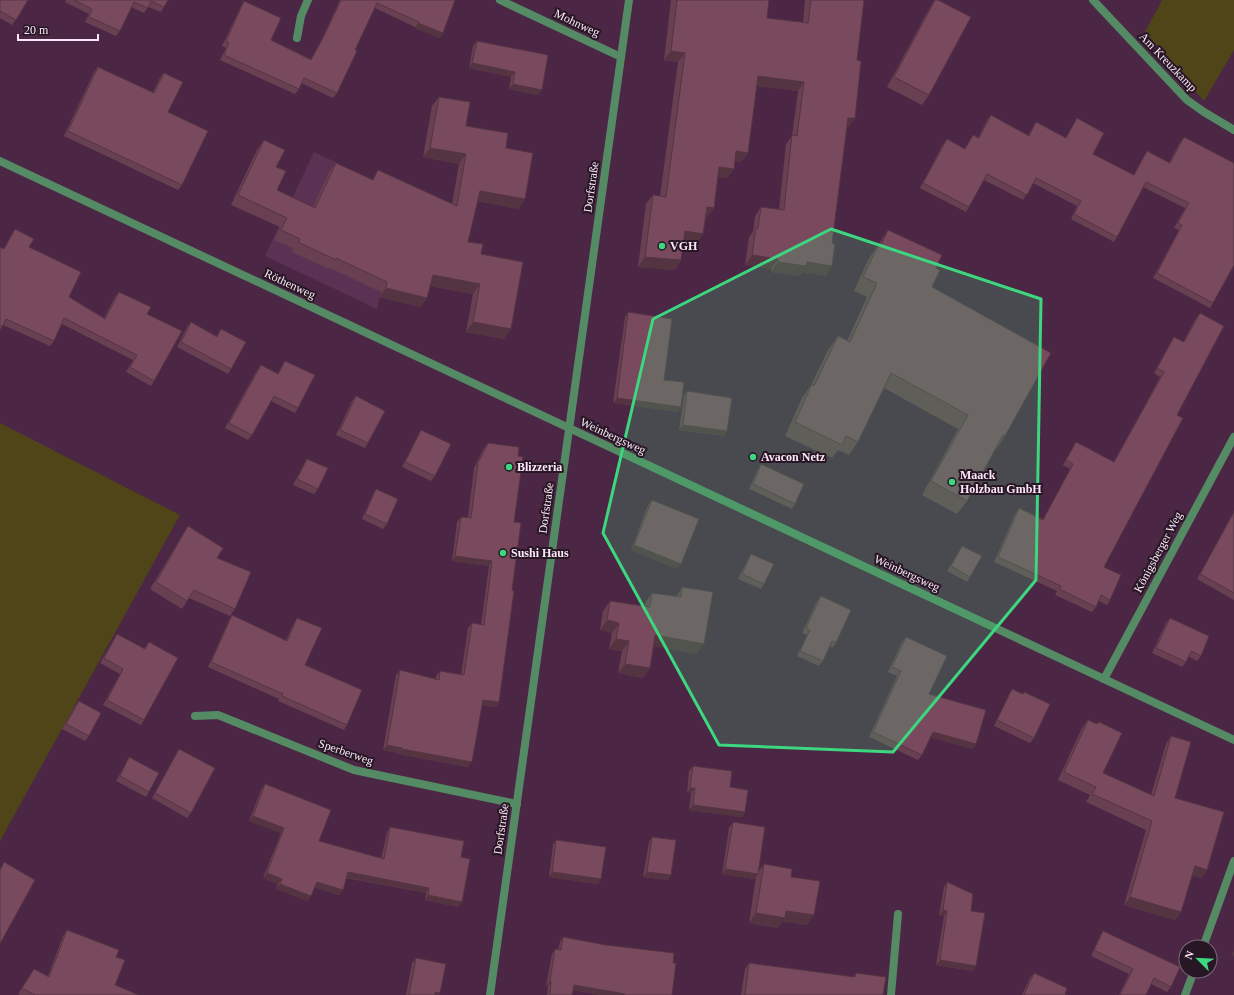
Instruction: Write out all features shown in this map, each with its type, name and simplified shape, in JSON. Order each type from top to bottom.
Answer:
[{"type":"street","points":[[297,38],[301,16],[308,0]]},
{"type":"street","name":"Mohnweg","points":[[500,0],[621,57]]},
{"type":"street","name":"Dorfstraße","points":[[490,995],[629,0]]},
{"type":"street","name":"Am Kreuzkamp","points":[[1093,0],[1187,100],[1234,130]]},
{"type":"street","name":"Röthenweg","points":[[0,161],[570,428]]},
{"type":"street","name":"Weinbergsweg","points":[[570,428],[1234,740]]},
{"type":"street","name":"Königsberger Weg","points":[[1104,679],[1234,437]]},
{"type":"street","name":"Sperberweg","points":[[195,716],[218,714],[354,770],[517,804]]},
{"type":"street","points":[[1205,939],[1234,860]]},
{"type":"street","points":[[891,995],[898,914]]},
{"type":"street","points":[[1185,995],[1191,979]]},
{"type":"highlighted area","points":[[831,229],[1041,299],[1036,580],[893,752],[719,745],[603,533],[653,319]]},
{"type":"shaded area","points":[[1162,0],[1234,0],[1234,50],[1204,101],[1145,32]]},
{"type":"shaded area","points":[[314,152],[403,194],[377,309],[265,256]]},
{"type":"shaded area","points":[[0,423],[180,515],[0,841]]},
{"type":"building","points":[[0,0],[28,0],[16,20],[0,11]]},
{"type":"building","points":[[74,0],[168,0],[164,7],[151,1],[148,8],[134,2],[120,31],[89,17],[92,9]]},
{"type":"building","points":[[341,0],[455,0],[443,33],[418,23],[419,22],[377,3],[355,50],[357,51],[337,93],[304,78],[299,89],[224,55],[229,43],[226,41],[244,1],[281,18],[271,40],[311,60]]},
{"type":"building","points":[[677,0],[769,0],[767,18],[808,23],[811,0],[864,0],[857,60],[861,61],[855,118],[848,118],[832,243],[835,244],[832,266],[807,262],[806,266],[778,262],[778,259],[752,255],[761,207],[784,210],[792,135],[797,136],[804,82],[758,76],[748,153],[736,151],[734,169],[719,167],[714,208],[707,207],[703,234],[685,231],[681,260],[645,257],[653,195],[666,197],[685,53],[671,51]]},
{"type":"building","points":[[935,0],[938,0],[971,17],[929,95],[894,77]]},
{"type":"building","points":[[477,41],[548,55],[542,90],[513,84],[515,72],[472,63]]},
{"type":"building","points":[[98,67],[154,93],[164,73],[183,82],[168,112],[208,131],[182,185],[68,131]]},
{"type":"building","points":[[439,97],[470,102],[466,126],[508,133],[506,148],[533,153],[525,199],[480,191],[468,242],[483,244],[481,254],[523,262],[511,329],[473,322],[480,284],[433,275],[427,298],[386,288],[387,282],[298,242],[300,239],[281,230],[287,218],[238,195],[264,140],[285,150],[276,167],[286,171],[277,190],[315,208],[336,163],[373,180],[378,170],[457,206],[466,154],[430,148]]},
{"type":"building","points":[[991,115],[1029,136],[1036,122],[1066,138],[1077,118],[1104,133],[1093,154],[1134,175],[1147,151],[1170,163],[1184,137],[1234,163],[1234,265],[1213,303],[1157,273],[1182,225],[1178,223],[1189,203],[1146,182],[1117,237],[1074,214],[1081,201],[1036,178],[1027,195],[987,174],[969,207],[923,183],[947,139],[965,149],[973,135],[979,138]]},
{"type":"building","points":[[15,229],[34,239],[29,247],[81,272],[69,297],[105,319],[119,292],[151,307],[147,314],[182,331],[154,381],[130,367],[137,355],[64,318],[54,341],[6,319],[2,327],[0,326],[0,247],[4,249]]},
{"type":"building","points":[[888,230],[942,255],[936,268],[940,270],[932,287],[1051,353],[1005,436],[1003,435],[967,501],[931,481],[968,415],[891,373],[858,442],[846,436],[842,445],[795,422],[812,384],[814,386],[838,336],[850,342],[877,283],[863,277],[878,246],[880,247]]},
{"type":"building","points":[[628,312],[672,319],[664,380],[684,382],[681,407],[617,398]]},
{"type":"building","points":[[1200,313],[1224,326],[1177,415],[1183,418],[1104,567],[1121,575],[1110,600],[1101,595],[1096,607],[1059,589],[1061,586],[998,557],[1019,508],[1043,520],[1073,464],[1066,460],[1076,442],[1114,462],[1164,372],[1157,368],[1174,337],[1184,342]]},
{"type":"building","points":[[191,322],[217,337],[221,329],[246,342],[231,369],[181,342]]},
{"type":"building","points":[[285,361],[315,375],[298,408],[274,396],[252,435],[229,423],[261,365],[278,374]]},
{"type":"building","points":[[687,391],[732,398],[727,431],[683,425]]},
{"type":"building","points":[[356,396],[385,411],[368,443],[340,430]]},
{"type":"building","points":[[421,430],[451,444],[435,476],[405,462]]},
{"type":"building","points":[[488,443],[519,447],[518,456],[523,457],[514,522],[521,523],[512,590],[514,591],[499,702],[483,700],[472,762],[387,745],[400,670],[439,680],[440,671],[464,675],[472,623],[484,625],[492,561],[455,556],[461,517],[471,518],[478,463]]},
{"type":"building","points":[[307,459],[328,468],[318,489],[297,479]]},
{"type":"building","points":[[761,464],[804,484],[795,504],[753,484]]},
{"type":"building","points":[[376,489],[398,499],[387,524],[365,514]]},
{"type":"building","points":[[652,500],[699,519],[681,564],[634,545]]},
{"type":"building","points":[[1234,512],[1234,593],[1200,574]]},
{"type":"building","points":[[188,526],[223,548],[217,558],[251,572],[235,609],[194,590],[187,601],[156,582]]},
{"type":"building","points":[[962,546],[982,556],[970,577],[951,566]]},
{"type":"building","points":[[751,554],[774,564],[764,584],[742,574]]},
{"type":"building","points":[[682,587],[713,592],[704,644],[655,635],[650,668],[625,664],[629,641],[616,639],[619,623],[607,620],[610,601],[650,607],[652,593],[681,597]]},
{"type":"building","points":[[821,596],[851,610],[836,643],[832,641],[823,661],[800,651],[810,630],[806,628]]},
{"type":"building","points":[[232,615],[287,641],[297,618],[322,628],[305,665],[362,690],[347,725],[282,696],[283,694],[211,662]]},
{"type":"building","points":[[1170,618],[1209,636],[1201,656],[1191,651],[1186,662],[1156,648]]},
{"type":"building","points":[[117,634],[145,649],[149,642],[178,658],[144,720],[107,700],[123,669],[104,658]]},
{"type":"building","points":[[906,637],[947,656],[929,694],[986,710],[976,744],[933,732],[922,755],[873,732],[901,671],[892,667]]},
{"type":"building","points":[[1012,689],[1023,694],[1024,692],[1050,704],[1034,738],[997,720]]},
{"type":"building","points":[[79,701],[101,713],[89,736],[66,724]]},
{"type":"building","points":[[1088,720],[1097,724],[1099,722],[1122,733],[1103,773],[1154,796],[1171,736],[1191,742],[1175,798],[1224,812],[1207,870],[1195,866],[1181,912],[1130,897],[1152,821],[1092,794],[1096,787],[1064,772]]},
{"type":"building","points":[[179,749],[215,768],[191,813],[155,793]]},
{"type":"building","points":[[129,757],[159,773],[149,792],[120,776]]},
{"type":"building","points":[[693,766],[732,771],[730,787],[748,790],[745,812],[693,805],[695,788],[690,788]]},
{"type":"building","points":[[265,784],[331,810],[319,841],[384,859],[390,827],[464,841],[461,857],[470,859],[462,902],[428,895],[429,888],[348,872],[343,890],[317,882],[311,896],[280,884],[282,879],[267,873],[284,828],[253,816]]},
{"type":"building","points":[[733,822],[765,827],[758,874],[725,869]]},
{"type":"building","points":[[652,837],[676,840],[671,875],[647,872]]},
{"type":"building","points":[[556,840],[606,847],[601,879],[552,872]]},
{"type":"building","points":[[4,862],[35,880],[0,944],[0,870]]},
{"type":"building","points":[[764,864],[792,869],[791,877],[820,881],[814,915],[786,911],[785,918],[756,913]]},
{"type":"building","points":[[947,882],[973,894],[971,911],[985,913],[976,966],[940,960],[947,911],[943,910]]},
{"type":"building","points":[[67,930],[119,950],[116,957],[125,960],[115,985],[139,995],[35,995],[22,988],[34,969],[49,977]]},
{"type":"building","points":[[1103,931],[1178,966],[1178,971],[1171,987],[1154,978],[1146,995],[1120,995],[1133,969],[1094,950]]},
{"type":"building","points":[[563,937],[606,945],[674,953],[673,963],[676,963],[672,995],[625,995],[574,985],[572,995],[550,995],[550,981],[555,949],[561,950]]},
{"type":"building","points":[[416,958],[446,964],[440,993],[435,992],[435,995],[409,995]]},
{"type":"building","points":[[749,963],[855,977],[856,973],[886,977],[883,995],[745,995]]},
{"type":"building","points":[[1034,973],[1067,988],[1065,994],[1068,995],[1024,995]]},
{"type":"place","name":"VGH","points":[[662,246]]},
{"type":"place","name":"Avacon Netz","points":[[753,457]]},
{"type":"place","name":"Blizzeria","points":[[509,467]]},
{"type":"place","name":"Maack Holzbau GmbH","points":[[952,482]]},
{"type":"place","name":"Sushi Haus","points":[[503,553]]}]
